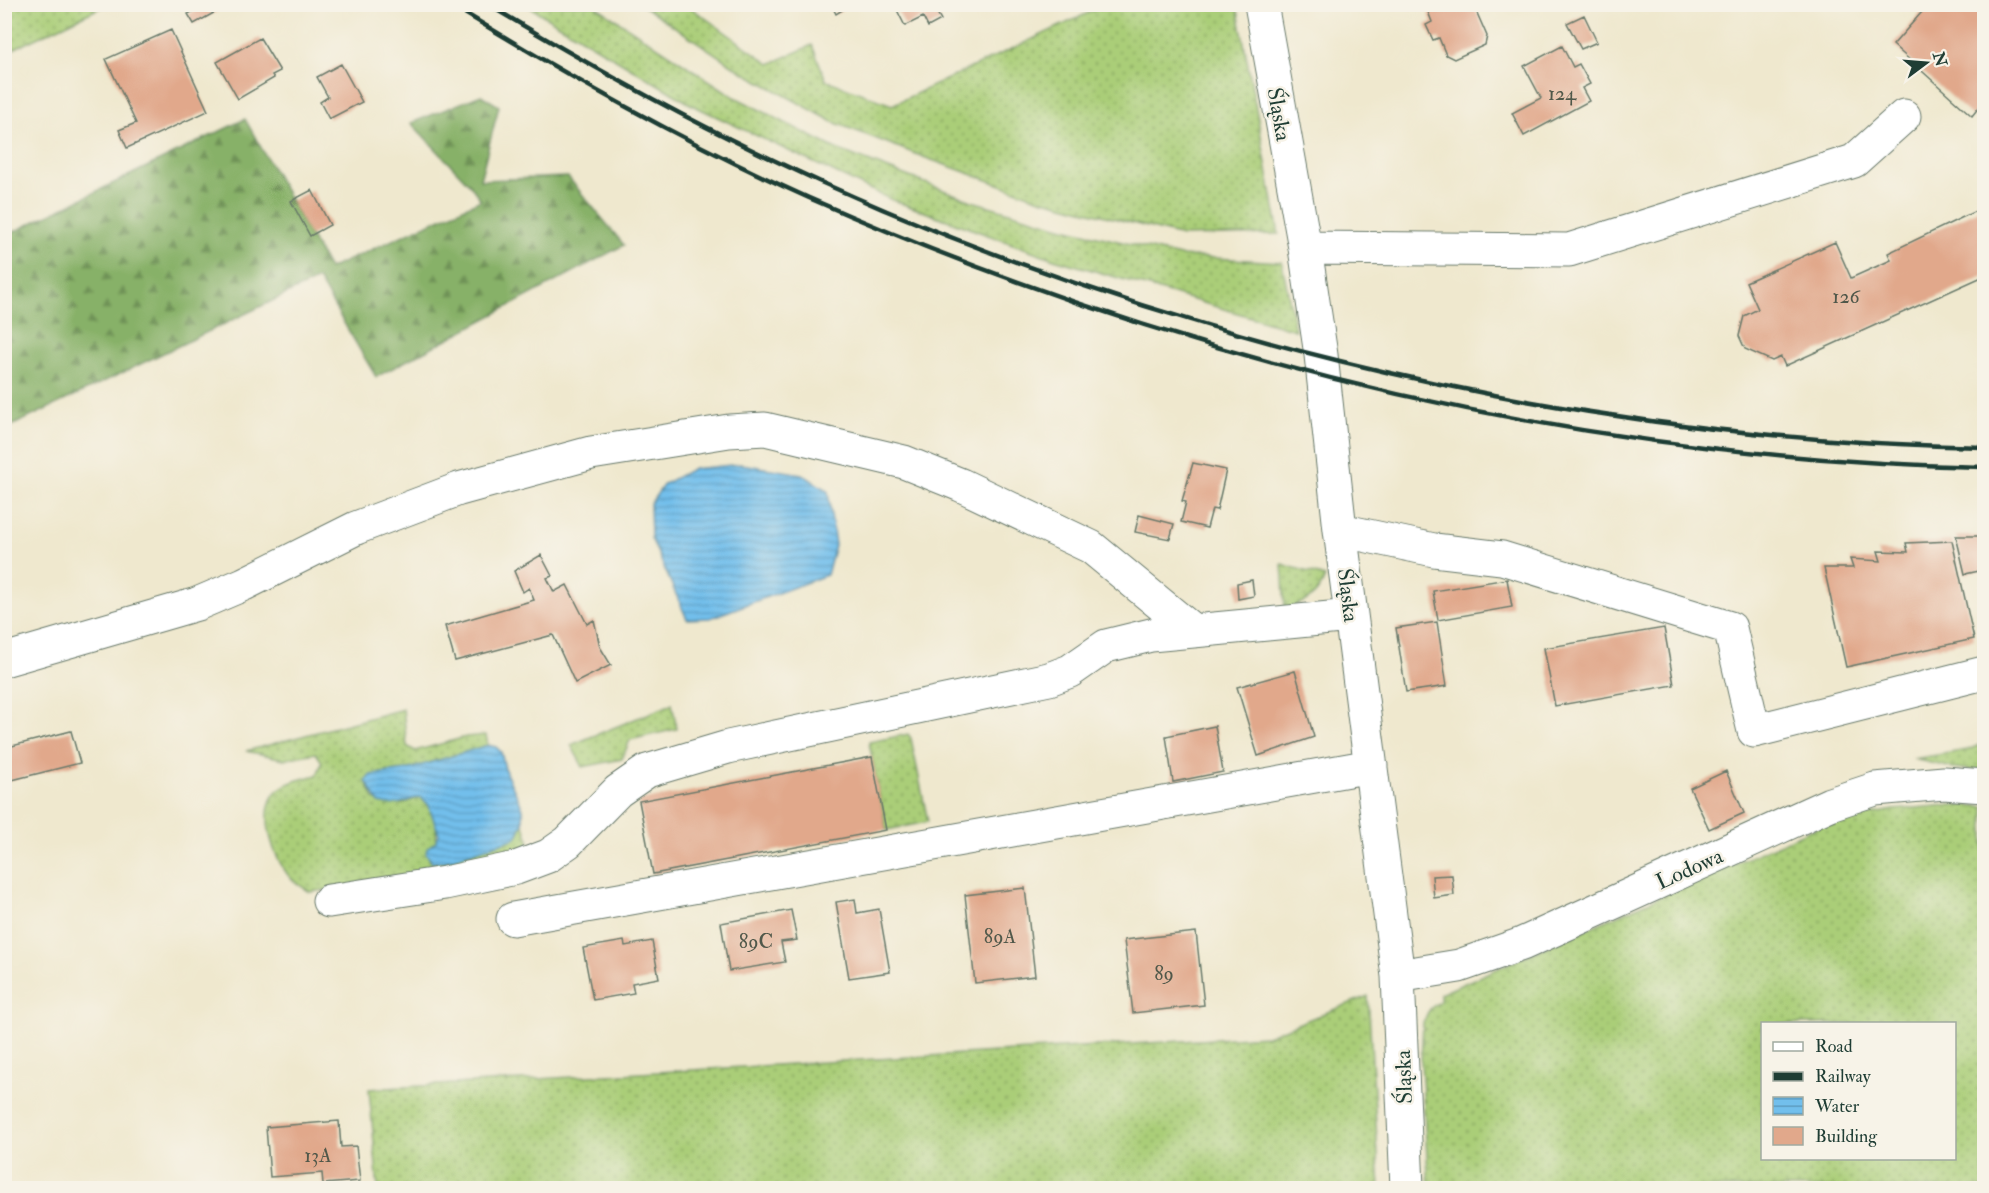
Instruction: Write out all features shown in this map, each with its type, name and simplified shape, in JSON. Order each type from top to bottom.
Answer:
[{"type":"street","name":"Śląska","points":[[1260,4],[1305,248],[1321,356],[1340,530],[1398,976],[1407,1188]]},
{"type":"street","points":[[1305,248],[1569,250],[1854,161],[1904,116]]},
{"type":"street","points":[[4,660],[197,603],[244,584],[356,528],[459,489],[591,453],[729,431],[765,429],[904,462],[961,485],[1091,547],[1192,630]]},
{"type":"street","points":[[1340,530],[1434,550],[1502,558],[1730,628],[1754,731],[1984,673]]},
{"type":"street","points":[[329,901],[445,883],[516,868],[548,856],[568,842],[618,791],[647,771],[728,747],[1049,679],[1070,671],[1106,646],[1151,635],[1351,616]]},
{"type":"street","points":[[513,919],[1371,766]]},
{"type":"street","name":"Lodowa","points":[[1398,976],[1460,966],[1522,944],[1830,804],[1875,789],[1944,783],[1984,786]]},
{"type":"green space","points":[[5,4],[106,4],[106,5],[5,53]]},
{"type":"green space","points":[[526,5],[594,5],[733,96],[834,148],[972,201],[1064,228],[1180,256],[1282,262],[1295,330],[1054,259],[892,200],[692,105]]},
{"type":"green space","points":[[642,5],[687,5],[770,64],[812,45],[826,80],[892,105],[1105,5],[1237,5],[1279,234],[1182,236],[1040,199],[833,122],[741,71]]},
{"type":"green space","points":[[481,95],[499,106],[480,180],[568,177],[624,245],[376,377],[318,279],[5,429],[5,236],[245,119],[329,269],[481,200],[470,185],[411,123]]},
{"type":"green space","points":[[1282,564],[1325,577],[1314,595],[1285,610]]},
{"type":"green space","points":[[672,704],[677,729],[630,740],[622,759],[583,767],[571,745]]},
{"type":"green space","points":[[403,709],[407,746],[415,751],[466,737],[486,735],[488,745],[406,770],[380,773],[366,781],[374,799],[402,804],[420,797],[435,820],[436,836],[432,863],[444,862],[516,838],[523,823],[529,840],[527,849],[443,875],[310,892],[288,875],[278,858],[270,837],[268,815],[273,796],[281,787],[317,775],[322,762],[316,753],[284,759],[246,751]]},
{"type":"green space","points":[[908,734],[911,738],[928,822],[886,830],[869,742]]},
{"type":"green space","points":[[1984,743],[1984,771],[1953,768],[1913,759],[1968,750]]},
{"type":"green space","points":[[1948,805],[1984,806],[1984,1188],[1429,1188],[1421,1062],[1423,1023],[1430,1009],[1440,1001],[1440,994],[1824,824],[1894,810]]},
{"type":"green space","points":[[1368,996],[1380,1188],[378,1188],[369,1089],[1267,1036]]},
{"type":"water","points":[[741,464],[802,474],[828,491],[835,545],[827,575],[710,618],[687,619],[651,538],[650,504],[664,484],[692,469]]},
{"type":"water","points":[[488,745],[496,747],[501,752],[506,773],[523,809],[523,823],[516,838],[444,862],[432,863],[426,853],[427,848],[436,841],[439,834],[428,804],[420,797],[395,804],[379,803],[366,781],[370,775],[406,770]]},
{"type":"building","points":[[206,4],[230,4],[194,24],[188,14]]},
{"type":"building","points":[[831,4],[852,4],[836,14]]},
{"type":"building","points":[[894,4],[944,4],[935,9],[941,20],[928,27],[923,17],[905,26]]},
{"type":"building","points":[[1425,4],[1473,4],[1487,36],[1485,45],[1454,59],[1446,55],[1439,38],[1433,40],[1426,25],[1432,22]]},
{"type":"building","points":[[1929,4],[1984,4],[1984,101],[1972,116],[1893,45]]},
{"type":"building","points":[[1584,15],[1597,42],[1581,49],[1567,23]]},
{"type":"building","points":[[171,30],[208,111],[127,148],[119,130],[136,123],[106,59]]},
{"type":"building","points":[[260,38],[280,71],[272,75],[274,78],[238,99],[217,62]]},
{"type":"building","points":[[1562,46],[1573,67],[1579,64],[1590,84],[1582,88],[1589,101],[1524,136],[1512,113],[1541,98],[1524,66]]},
{"type":"building","points":[[341,64],[362,102],[329,119],[320,102],[328,97],[317,77]]},
{"type":"building","points":[[312,190],[330,225],[310,236],[291,201]]},
{"type":"building","points":[[1984,207],[1984,276],[1785,366],[1781,357],[1772,361],[1745,349],[1739,336],[1744,316],[1758,309],[1746,282],[1835,242],[1851,278],[1891,260],[1888,253]]},
{"type":"building","points":[[1193,463],[1226,470],[1217,510],[1212,509],[1207,528],[1181,522],[1186,502],[1182,501]]},
{"type":"building","points":[[1139,515],[1174,524],[1170,539],[1135,532]]},
{"type":"building","points":[[1956,536],[1984,536],[1984,570],[1965,574]]},
{"type":"building","points":[[1952,541],[1974,639],[1846,667],[1824,568],[1853,568],[1850,559],[1881,561],[1878,551],[1908,552],[1906,543]]},
{"type":"building","points":[[541,555],[552,576],[547,578],[554,592],[567,585],[587,624],[594,620],[600,647],[611,665],[575,683],[553,635],[455,661],[445,626],[534,600],[529,588],[523,592],[514,571]]},
{"type":"building","points":[[1507,579],[1512,607],[1438,620],[1433,591]]},
{"type":"building","points":[[1252,580],[1254,596],[1238,599],[1237,583]]},
{"type":"building","points":[[1437,622],[1447,686],[1406,692],[1396,628]]},
{"type":"building","points":[[1664,628],[1674,685],[1555,706],[1544,648]]},
{"type":"building","points":[[1295,671],[1314,737],[1258,756],[1237,687]]},
{"type":"building","points":[[1215,726],[1223,772],[1173,782],[1166,736]]},
{"type":"building","points":[[71,731],[80,763],[4,782],[4,748]]},
{"type":"building","points":[[872,757],[886,830],[653,874],[639,801]]},
{"type":"building","points":[[1726,771],[1744,813],[1709,829],[1690,788]]},
{"type":"building","points":[[1452,875],[1454,895],[1434,898],[1432,876]]},
{"type":"building","points":[[1025,888],[1035,976],[975,983],[965,895]]},
{"type":"building","points":[[855,899],[857,913],[879,909],[890,972],[849,978],[836,902]]},
{"type":"building","points":[[791,910],[797,940],[781,942],[785,962],[729,971],[721,923]]},
{"type":"building","points":[[1196,932],[1204,1005],[1133,1013],[1124,940]]},
{"type":"building","points":[[624,941],[625,946],[652,941],[659,978],[632,983],[634,993],[593,1000],[583,948]]},
{"type":"building","points":[[339,1121],[341,1147],[356,1146],[360,1181],[323,1184],[322,1173],[270,1177],[266,1127]]},
{"type":"railway","points":[[450,4],[626,107],[809,198],[950,256],[1093,308],[1237,353],[1383,391],[1531,421],[1681,444],[1832,460],[1984,467]]},
{"type":"railway","points":[[487,4],[607,74],[699,123],[876,206],[1027,266],[1182,318],[1341,361],[1501,396],[1663,422],[1824,440],[1984,447]]}]
